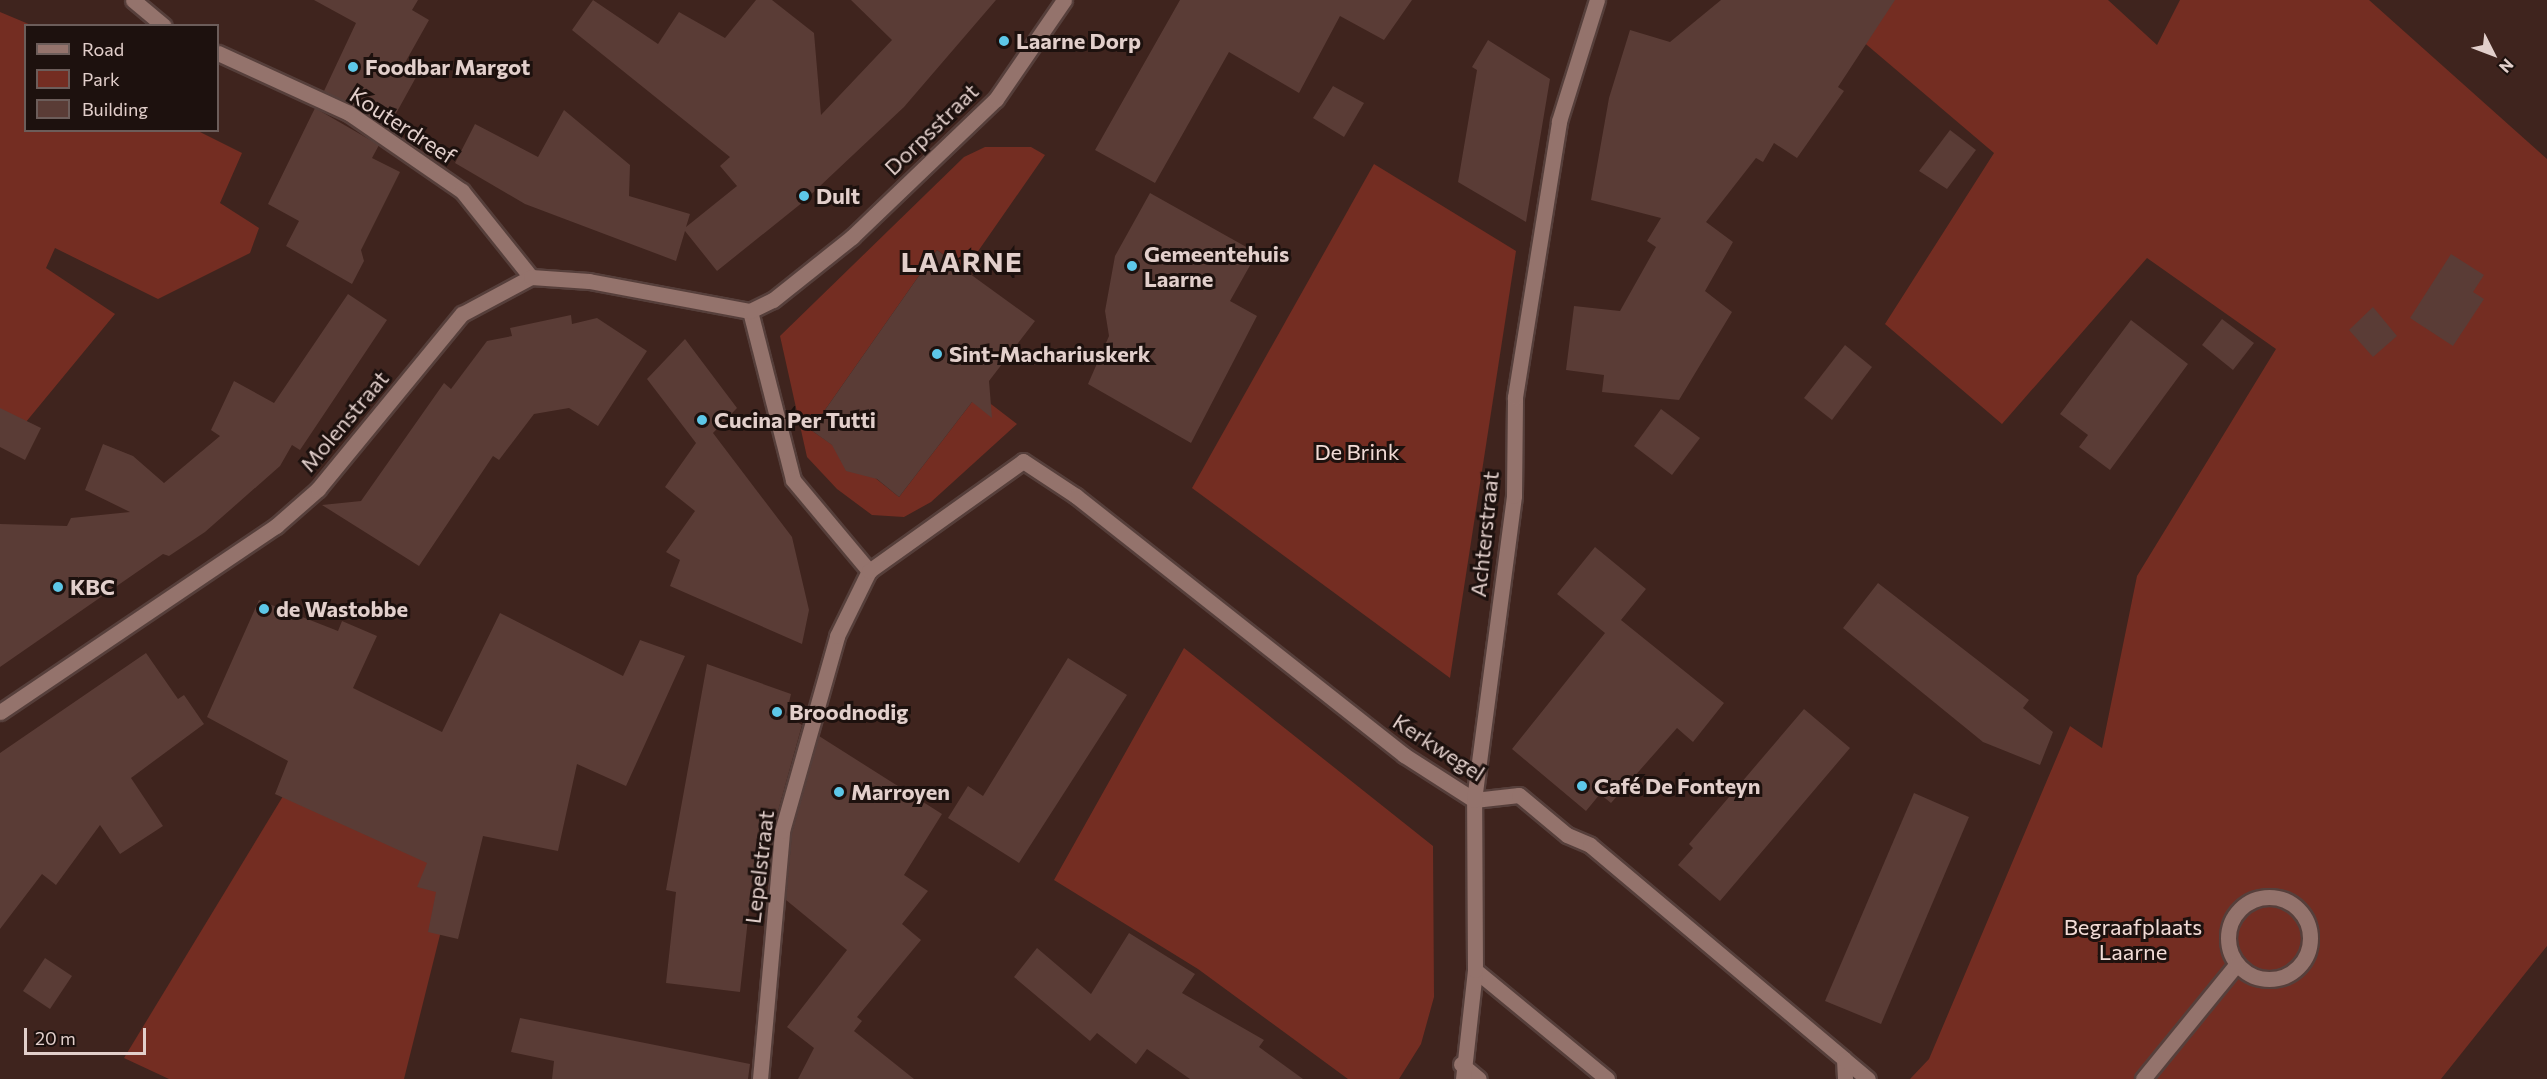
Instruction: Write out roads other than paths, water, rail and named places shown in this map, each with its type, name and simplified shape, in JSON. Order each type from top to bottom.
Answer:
[{"type":"street","points":[[133,0],[162,24]]},
{"type":"street","name":"Dorpsstraat","points":[[750,311],[772,300],[852,237],[996,99],[1064,0]]},
{"type":"street","name":"Achterstraat","points":[[1462,1072],[1473,1020],[1474,800],[1514,496],[1515,397],[1559,121],[1597,0]]},
{"type":"street","name":"Kouterdreef","points":[[219,52],[349,112],[462,192],[531,277]]},
{"type":"street","points":[[531,277],[589,281],[750,311],[793,480],[869,571]]},
{"type":"street","name":"Molenstraat","points":[[0,712],[276,526],[318,489],[462,314],[531,277]]},
{"type":"street","name":"Kerkwegel","points":[[869,571],[1023,461],[1076,496],[1404,756],[1474,800],[1519,795],[1567,835],[1590,845],[1868,1079]]},
{"type":"street","name":"Lepelstraat","points":[[760,1079],[782,831],[837,636],[869,571]]},
{"type":"street","points":[[2272,896],[2298,908],[2306,918],[2310,945],[2297,968],[2273,980],[2246,974],[2236,964],[2227,939],[2235,912],[2246,903],[2272,896]]},
{"type":"street","points":[[2143,1079],[2236,964]]},
{"type":"street","points":[[1475,970],[1607,1079]]},
{"type":"street","points":[[1844,1059],[1845,1079]]},
{"type":"street","points":[[1462,1072],[1479,1079]]},
{"type":"place","name":"Laarne Dorp","points":[[1004,41]]},
{"type":"place","name":"Foodbar Margot","points":[[353,67]]},
{"type":"place","name":"Dult","points":[[804,196]]},
{"type":"place","name":"Gemeentehuis Laarne","points":[[1132,266]]},
{"type":"place","name":"Sint-Machariuskerk","points":[[937,354]]},
{"type":"place","name":"Cucina Per Tutti","points":[[702,420]]},
{"type":"place","name":"KBC","points":[[58,587]]},
{"type":"place","name":"de Wastobbe","points":[[264,609]]},
{"type":"place","name":"Broodnodig","points":[[777,712]]},
{"type":"place","name":"Café De Fonteyn","points":[[1582,786]]},
{"type":"place","name":"Marroyen","points":[[839,792]]},
{"type":"district","name":"LAARNE","points":[[962,261]]},
{"type":"park label","name":"De Brink","points":[[1357,452]]},
{"type":"park label","name":"Begraafplaats Laarne","points":[[2133,938]]}]
